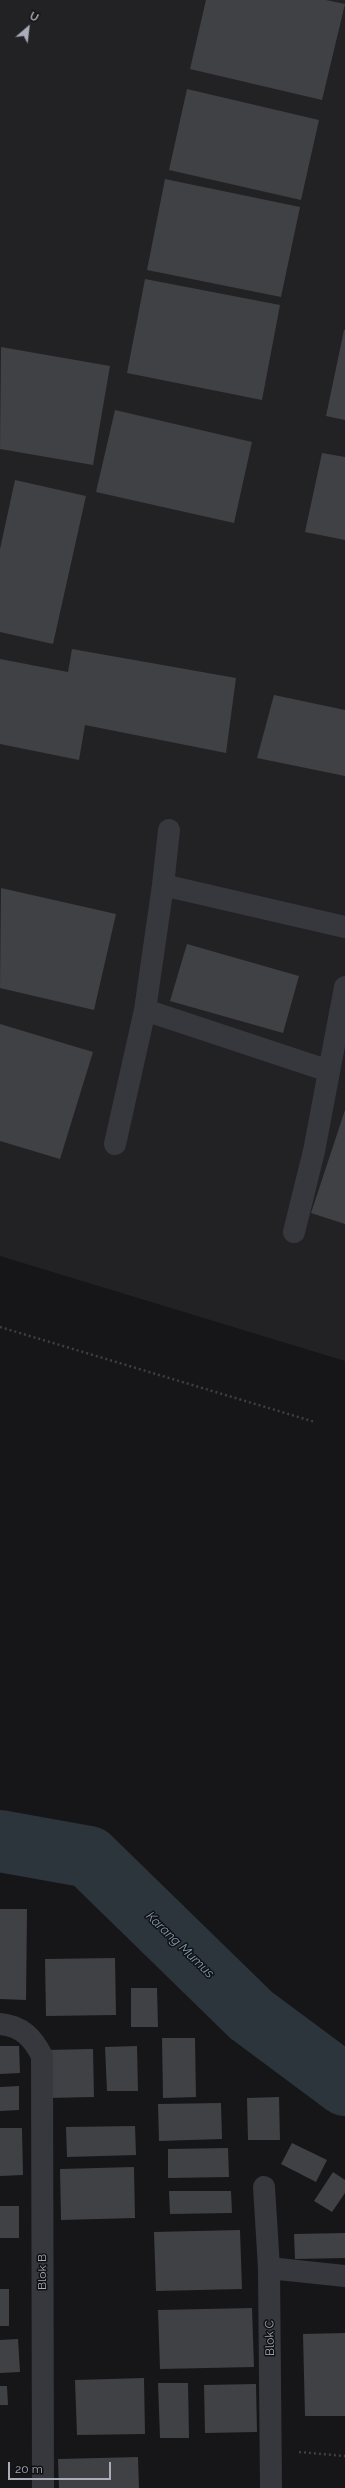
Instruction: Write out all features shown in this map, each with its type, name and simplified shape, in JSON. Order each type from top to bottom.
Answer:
[{"type":"street","points":[[115,1144],[145,1010],[163,885],[169,830]]},
{"type":"street","points":[[163,885],[345,926]]},
{"type":"street","points":[[294,1232],[314,1151],[345,987]]},
{"type":"street","points":[[145,1010],[329,1071]]},
{"type":"street","name":"Blok B","points":[[0,2024],[23,2032],[35,2040],[42,2056],[43,2488]]},
{"type":"street","name":"Blok C","points":[[264,2187],[269,2268],[271,2488]]},
{"type":"street","points":[[269,2268],[345,2276]]},
{"type":"path","points":[[0,1328],[315,1422]]},
{"type":"path","points":[[271,2450],[345,2456]]},
{"type":"shaded area","points":[[0,0],[345,0],[345,1361],[0,1256]]},
{"type":"building","points":[[206,0],[326,0],[345,4],[322,100],[190,69]]},
{"type":"building","points":[[187,89],[319,120],[301,200],[169,170]]},
{"type":"building","points":[[165,179],[300,207],[281,297],[147,270]]},
{"type":"building","points":[[145,279],[280,305],[262,400],[127,373]]},
{"type":"building","points":[[345,330],[345,420],[326,416]]},
{"type":"building","points":[[1,347],[110,366],[93,465],[0,449]]},
{"type":"building","points":[[115,410],[252,442],[234,523],[96,492]]},
{"type":"building","points":[[322,453],[345,457],[345,540],[305,532]]},
{"type":"building","points":[[15,480],[86,496],[53,644],[0,632],[0,549]]},
{"type":"building","points":[[72,649],[236,678],[226,753],[85,725],[79,760],[0,744],[0,659],[68,672]]},
{"type":"building","points":[[274,695],[345,710],[345,776],[257,758]]},
{"type":"building","points":[[1,888],[116,914],[94,1010],[0,988]]},
{"type":"building","points":[[187,944],[299,976],[283,1033],[170,1001]]},
{"type":"building","points":[[0,1024],[93,1052],[60,1159],[0,1141]]},
{"type":"building","points":[[345,1110],[345,1224],[311,1213]]},
{"type":"building","points":[[0,1909],[27,1909],[26,2000],[0,1999]]},
{"type":"building","points":[[115,1958],[116,2015],[46,2016],[45,1959]]},
{"type":"building","points":[[131,1988],[157,1988],[158,2027],[131,2027]]},
{"type":"building","points":[[162,2038],[195,2038],[196,2097],[163,2098]]},
{"type":"building","points":[[0,2046],[19,2046],[20,2073],[0,2074]]},
{"type":"building","points":[[137,2046],[138,2091],[107,2091],[105,2047]]},
{"type":"building","points":[[93,2049],[94,2097],[46,2098],[45,2050]]},
{"type":"building","points":[[19,2086],[19,2110],[0,2111],[0,2087]]},
{"type":"building","points":[[279,2097],[280,2140],[248,2140],[247,2098]]},
{"type":"building","points":[[221,2103],[222,2139],[159,2141],[158,2104]]},
{"type":"building","points":[[135,2126],[136,2155],[67,2157],[66,2127]]},
{"type":"building","points":[[0,2128],[22,2128],[23,2175],[0,2176]]},
{"type":"building","points":[[292,2143],[327,2160],[316,2182],[281,2164]]},
{"type":"building","points":[[228,2148],[229,2177],[168,2178],[168,2149]]},
{"type":"building","points":[[134,2167],[135,2218],[61,2220],[60,2169]]},
{"type":"building","points":[[333,2172],[345,2180],[345,2193],[332,2212],[314,2201]]},
{"type":"building","points":[[169,2191],[231,2191],[232,2213],[170,2214]]},
{"type":"building","points":[[0,2206],[19,2206],[19,2238],[0,2238]]},
{"type":"building","points":[[240,2230],[242,2289],[156,2291],[154,2232]]},
{"type":"building","points":[[345,2233],[345,2258],[295,2259],[294,2234]]},
{"type":"building","points":[[0,2289],[9,2289],[9,2326],[0,2326]]},
{"type":"building","points":[[252,2308],[254,2367],[160,2369],[158,2310]]},
{"type":"building","points":[[345,2333],[345,2416],[305,2416],[303,2334]]},
{"type":"building","points":[[18,2339],[20,2372],[0,2373],[0,2340]]},
{"type":"building","points":[[144,2378],[145,2434],[77,2435],[75,2380]]},
{"type":"building","points":[[158,2383],[188,2383],[189,2438],[160,2438]]},
{"type":"building","points":[[256,2384],[257,2432],[205,2433],[204,2385]]},
{"type":"building","points":[[0,2386],[7,2386],[8,2405],[0,2405]]},
{"type":"building","points":[[138,2457],[139,2488],[59,2488],[58,2459]]},
{"type":"waterway","name":"Karang Mumus","points":[[0,1841],[89,1857],[251,2015],[345,2085]]}]
